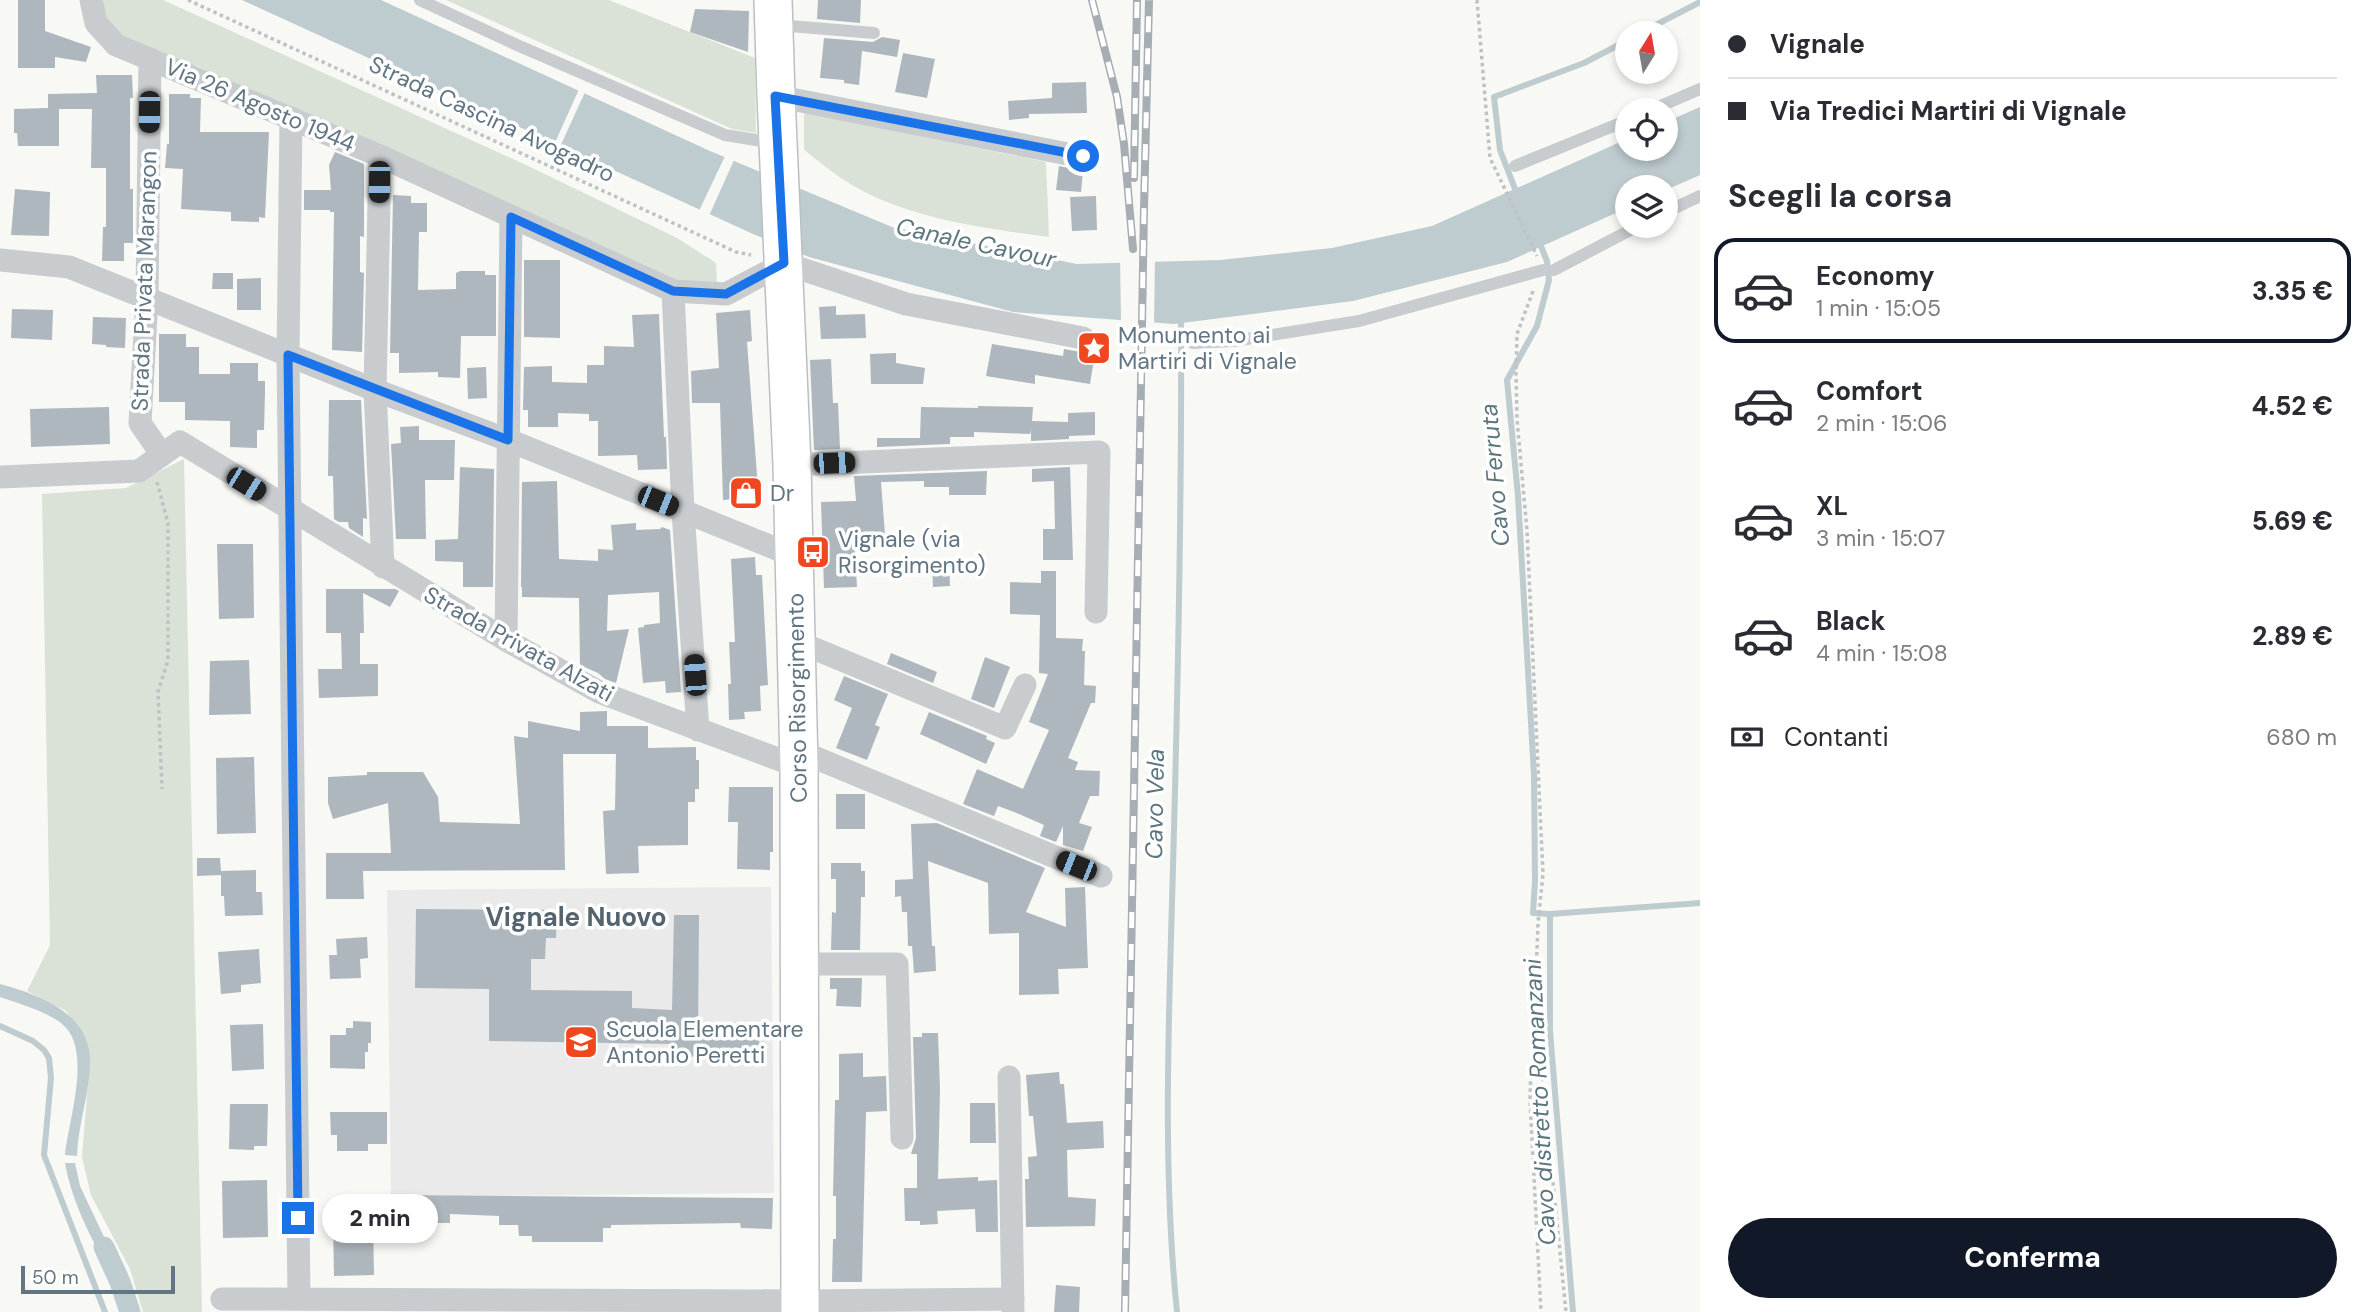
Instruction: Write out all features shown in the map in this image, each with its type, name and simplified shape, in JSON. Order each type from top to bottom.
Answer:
[{"type":"main road","name":"Corso Risorgimento","points":[[774,12],[775,96],[771,152],[784,258],[799,759],[800,1306]]},
{"type":"street","name":"Via 26 Agosto 1944","points":[[91,0],[96,23],[116,46],[380,156],[673,291],[726,294],[784,258]]},
{"type":"street","name":"Strada Privata Marangon","points":[[150,59],[147,296],[140,423],[162,455]]},
{"type":"street","points":[[775,96],[1083,156]]},
{"type":"street","points":[[291,118],[288,355],[299,1299]]},
{"type":"street","points":[[380,156],[375,390],[383,567]]},
{"type":"street","points":[[506,640],[511,217]]},
{"type":"street","points":[[784,258],[906,304],[1083,338]]},
{"type":"street","points":[[0,260],[69,267],[147,296],[375,390],[508,440],[794,556]]},
{"type":"street","points":[[673,291],[683,511],[698,730]]},
{"type":"street","name":"Strada Privata Alzati","points":[[162,455],[180,442],[383,567],[599,692],[698,730],[799,759],[1101,876]]},
{"type":"street","points":[[792,466],[1099,452],[1096,612]]},
{"type":"street","points":[[0,477],[139,471],[162,455]]},
{"type":"street","points":[[796,641],[1005,729],[1026,685]]},
{"type":"street","points":[[799,964],[897,964],[901,1138]]},
{"type":"street","points":[[222,1299],[1013,1306],[1009,1077]]},
{"type":"lane","points":[[420,0],[517,45],[725,135],[771,152]]},
{"type":"lane","points":[[774,12],[874,33]]},
{"type":"lane","points":[[1678,98],[1700,89]]},
{"type":"lane","points":[[1515,166],[1615,125]]},
{"type":"lane","points":[[1678,206],[1700,196]]},
{"type":"lane","points":[[1193,343],[1234,341],[1359,321],[1549,270],[1615,237]]},
{"type":"path","name":"Strada Cascina Avogadro","points":[[188,0],[736,251],[784,258]]},
{"type":"path","points":[[1477,0],[1490,158],[1549,270],[1528,301],[1517,334],[1516,373],[1528,545],[1543,874],[1535,1003],[1566,1312]]},
{"type":"path","points":[[139,471],[157,478],[168,523],[168,660],[158,692],[162,789]]},
{"type":"path","points":[[1539,1046],[1531,1068],[1530,1100],[1541,1312]]},
{"type":"shaded area","points":[[97,0],[163,0],[524,164],[677,238],[716,263],[717,282],[695,286],[675,284],[197,66],[163,59],[109,30]]},
{"type":"shaded area","points":[[242,0],[381,0],[710,151],[892,227],[1077,264],[1220,260],[1332,248],[1432,226],[1615,144],[1615,161],[1678,161],[1678,117],[1700,107],[1700,175],[1678,185],[1678,175],[1615,175],[1615,213],[1507,262],[1353,301],[1174,324],[1013,312],[809,257],[753,234]]},
{"type":"shaded area","points":[[446,0],[609,0],[755,58],[756,133],[732,129]]},
{"type":"shaded area","points":[[804,112],[1046,162],[1049,237],[948,220],[874,197],[846,181],[804,150]]},
{"type":"shaded area","points":[[184,459],[202,1312],[143,1312],[130,1269],[91,1195],[82,1157],[90,1057],[84,1039],[66,1011],[27,991],[50,945],[42,494],[126,488]]},
{"type":"shaded area","name":"Scuola Elementare Antonio Peretti","points":[[771,887],[774,1193],[391,1197],[387,890]]},
{"type":"shaded area","points":[[0,984],[29,993],[58,1008],[80,1028],[87,1042],[90,1070],[77,1156],[65,1155],[78,1067],[71,1034],[47,1014],[0,997]]},
{"type":"shaded area","points":[[65,1163],[75,1163],[80,1186],[120,1271],[111,1275],[97,1248],[78,1207]]},
{"type":"shaded area","points":[[124,1277],[137,1312],[125,1312],[114,1281]]},
{"type":"pier","points":[[580,87],[586,90],[559,149],[553,147]]},
{"type":"pier","points":[[726,154],[735,158],[708,218],[698,213]]},
{"type":"pier","points":[[1155,258],[1154,326],[1121,323],[1120,259]]},
{"type":"building","points":[[18,0],[45,0],[45,31],[91,47],[86,62],[55,57],[55,68],[18,68]]},
{"type":"building","points":[[818,0],[861,0],[860,23],[817,19]]},
{"type":"building","points":[[695,9],[749,11],[748,52],[690,32]]},
{"type":"building","points":[[882,37],[900,40],[897,57],[862,51],[859,85],[844,83],[844,80],[820,78],[824,38],[873,42]]},
{"type":"building","points":[[903,53],[935,59],[927,98],[895,92]]},
{"type":"building","points":[[96,75],[132,75],[130,189],[133,189],[133,243],[124,243],[124,261],[102,261],[103,227],[106,227],[106,168],[91,168],[92,109],[59,109],[59,146],[18,146],[17,133],[14,133],[14,109],[48,108],[48,94],[97,93]]},
{"type":"building","points":[[1086,82],[1087,113],[1029,114],[1029,118],[1009,120],[1008,101],[1052,98],[1052,83]]},
{"type":"building","points":[[169,94],[190,94],[190,98],[201,98],[200,132],[269,132],[265,218],[259,217],[259,222],[231,221],[231,212],[181,209],[183,169],[165,168],[169,144]]},
{"type":"building","points":[[335,152],[364,164],[364,237],[360,236],[360,272],[364,273],[362,352],[332,350],[334,212],[304,210],[304,190],[331,190],[329,165]]},
{"type":"building","points":[[1059,166],[1083,171],[1081,192],[1056,190]]},
{"type":"building","points":[[15,189],[50,192],[49,236],[11,235]]},
{"type":"building","points":[[393,195],[411,196],[411,203],[427,203],[427,232],[419,232],[418,290],[456,289],[456,273],[460,271],[485,271],[485,275],[496,275],[496,336],[461,336],[460,378],[438,377],[438,372],[399,373],[399,353],[390,353]]},
{"type":"building","points":[[1096,196],[1097,230],[1072,231],[1070,197]]},
{"type":"building","points":[[524,260],[560,260],[560,338],[524,337]]},
{"type":"building","points":[[213,273],[233,273],[233,289],[212,289]]},
{"type":"building","points":[[261,278],[261,310],[237,310],[237,279]]},
{"type":"building","points":[[836,306],[836,315],[865,314],[866,338],[821,339],[819,307]]},
{"type":"building","points":[[12,309],[53,310],[52,340],[11,338]]},
{"type":"building","points":[[750,310],[752,341],[747,342],[759,502],[737,503],[737,499],[723,500],[720,403],[692,403],[691,371],[719,368],[716,313]]},
{"type":"building","points":[[659,314],[667,469],[638,470],[637,455],[598,456],[598,421],[589,421],[589,414],[558,413],[558,427],[528,427],[528,410],[523,410],[524,367],[552,366],[552,382],[587,383],[587,365],[604,365],[604,346],[634,347],[632,315]]},
{"type":"building","points":[[93,317],[126,318],[125,348],[92,344]]},
{"type":"building","points":[[159,334],[186,334],[186,347],[199,347],[199,374],[230,374],[230,363],[258,363],[258,381],[265,381],[265,394],[264,430],[257,430],[257,448],[230,447],[230,421],[185,420],[185,402],[159,402]]},
{"type":"building","points":[[992,344],[1063,356],[1064,349],[1081,352],[1096,347],[1090,384],[1035,375],[1035,384],[986,376]]},
{"type":"building","points":[[896,353],[896,363],[925,368],[923,384],[871,384],[870,354]]},
{"type":"building","points":[[831,359],[833,403],[838,403],[840,449],[814,450],[810,360]]},
{"type":"building","points":[[486,367],[487,398],[468,399],[467,368]]},
{"type":"building","points":[[329,400],[361,400],[367,519],[363,518],[363,537],[349,528],[348,522],[334,519],[333,476],[328,476]]},
{"type":"building","points":[[109,407],[110,444],[31,447],[30,409]]},
{"type":"building","points":[[921,407],[1033,407],[1032,421],[1068,422],[1068,413],[1095,412],[1095,435],[1031,441],[1031,430],[1030,434],[974,432],[974,437],[950,437],[950,444],[877,447],[877,438],[920,438]]},
{"type":"building","points":[[419,426],[419,440],[455,440],[454,480],[425,480],[426,539],[396,539],[391,444],[401,443],[400,427]]},
{"type":"building","points":[[460,467],[494,469],[493,587],[463,587],[463,562],[435,561],[435,540],[458,539]]},
{"type":"building","points":[[1070,467],[1073,560],[1043,560],[1043,529],[1055,529],[1054,481],[1032,482],[1032,469]]},
{"type":"building","points":[[987,471],[986,495],[949,495],[949,487],[924,487],[924,481],[881,482],[885,535],[854,536],[857,587],[824,588],[821,502],[856,501],[854,476]]},
{"type":"building","points":[[557,481],[559,559],[598,561],[598,549],[613,550],[611,525],[636,523],[636,530],[662,527],[670,530],[681,692],[666,693],[665,681],[643,683],[638,628],[660,623],[659,592],[608,595],[607,631],[629,629],[616,683],[580,665],[579,598],[522,597],[522,482]]},
{"type":"building","points":[[217,544],[253,544],[254,618],[219,619]]},
{"type":"building","points":[[755,557],[756,575],[762,575],[768,685],[760,686],[761,711],[744,712],[745,719],[729,720],[729,642],[735,642],[731,559]]},
{"type":"building","points":[[949,562],[950,586],[933,587],[932,563]]},
{"type":"building","points":[[1041,571],[1056,571],[1056,638],[1083,639],[1084,685],[1096,686],[1095,703],[1091,703],[1068,758],[1078,762],[1075,770],[1100,771],[1099,796],[1090,796],[1079,823],[1092,827],[1083,851],[1063,845],[1063,826],[1056,842],[1040,836],[1044,825],[1019,814],[998,806],[994,816],[963,804],[977,769],[1023,789],[1049,730],[1029,722],[1048,674],[1039,673],[1040,615],[1010,614],[1010,582],[1041,583]]},
{"type":"building","points":[[326,589],[399,591],[390,607],[363,593],[364,633],[360,633],[360,664],[378,664],[378,696],[319,698],[318,669],[342,669],[341,633],[326,633]]},
{"type":"building","points":[[891,653],[937,672],[933,683],[887,664]]},
{"type":"building","points":[[985,657],[1010,667],[994,708],[971,699]]},
{"type":"building","points":[[249,660],[251,714],[209,715],[210,661]]},
{"type":"building","points":[[844,676],[888,694],[875,725],[880,727],[867,760],[836,748],[852,708],[834,700]]},
{"type":"building","points":[[607,711],[607,726],[648,726],[648,748],[696,747],[699,789],[695,789],[695,802],[688,802],[688,845],[638,846],[639,873],[606,874],[603,811],[615,810],[616,754],[563,754],[565,870],[363,871],[364,899],[326,899],[326,853],[391,853],[388,803],[333,819],[328,803],[328,777],[367,775],[367,772],[423,772],[438,797],[440,822],[520,824],[514,736],[528,738],[528,721],[580,731],[580,712]]},
{"type":"building","points":[[929,712],[987,736],[986,739],[995,743],[986,764],[920,734]]},
{"type":"building","points":[[254,757],[256,833],[217,834],[216,758]]},
{"type":"building","points":[[729,787],[773,787],[773,852],[770,852],[770,870],[737,869],[738,822],[728,822]]},
{"type":"building","points":[[836,794],[865,794],[865,829],[836,829]]},
{"type":"building","points":[[937,823],[1045,868],[1026,912],[1066,927],[1065,888],[1085,887],[1088,968],[1058,969],[1059,994],[1019,995],[1019,933],[989,934],[988,883],[928,861],[932,946],[935,946],[936,971],[914,973],[912,946],[908,946],[907,912],[902,912],[901,896],[895,897],[895,880],[913,879],[911,824]]},
{"type":"building","points":[[197,858],[220,858],[221,871],[256,870],[256,892],[262,892],[263,915],[225,916],[221,875],[197,876]]},
{"type":"building","points":[[831,863],[861,863],[861,871],[865,871],[865,897],[861,897],[860,950],[831,950],[832,912],[836,913],[836,879],[831,879]]},
{"type":"building","points":[[416,909],[557,910],[556,938],[546,938],[545,959],[531,959],[531,990],[632,991],[632,1008],[672,1010],[674,915],[699,915],[698,1038],[759,1038],[760,1058],[673,1057],[673,1044],[489,1041],[489,989],[415,988]]},
{"type":"building","points":[[367,937],[368,958],[360,959],[361,978],[330,979],[329,955],[337,955],[336,939]]},
{"type":"building","points":[[259,949],[261,983],[241,985],[241,992],[221,994],[218,952]]},
{"type":"building","points":[[830,978],[862,978],[861,1007],[836,1006],[837,989],[830,989]]},
{"type":"building","points":[[353,1021],[371,1022],[371,1043],[368,1043],[368,1052],[365,1052],[365,1069],[330,1068],[330,1035],[346,1035],[346,1028],[353,1028]]},
{"type":"building","points":[[263,1024],[264,1069],[232,1071],[230,1025]]},
{"type":"building","points":[[922,1033],[938,1033],[938,1179],[978,1177],[978,1181],[997,1180],[998,1232],[976,1232],[975,1209],[937,1211],[938,1224],[920,1225],[920,1221],[905,1221],[904,1188],[917,1188],[917,1154],[911,1154],[916,1138],[913,1037],[922,1037]]},
{"type":"building","points":[[863,1053],[863,1077],[886,1076],[887,1111],[866,1112],[862,1282],[832,1282],[833,1239],[836,1239],[836,1196],[833,1196],[839,1054]]},
{"type":"building","points":[[1059,1072],[1060,1084],[1064,1084],[1067,1123],[1103,1121],[1104,1148],[1067,1150],[1068,1197],[1096,1199],[1095,1226],[1026,1227],[1025,1179],[1029,1179],[1028,1157],[1037,1156],[1033,1116],[1029,1116],[1026,1075]]},
{"type":"building","points":[[970,1103],[995,1103],[996,1143],[970,1143]]},
{"type":"building","points":[[230,1104],[268,1104],[267,1146],[254,1146],[254,1150],[229,1149]]},
{"type":"building","points":[[330,1112],[387,1112],[387,1144],[368,1144],[368,1151],[337,1151],[337,1135],[331,1135]]},
{"type":"building","points":[[267,1180],[268,1237],[223,1238],[222,1181]]},
{"type":"building","points":[[396,1195],[773,1198],[772,1229],[741,1228],[740,1223],[611,1225],[611,1228],[603,1228],[603,1242],[532,1242],[532,1236],[519,1236],[518,1225],[499,1225],[499,1216],[450,1214],[450,1223],[396,1223]]},
{"type":"building","points":[[333,1221],[373,1221],[374,1275],[334,1276]]},
{"type":"building","points":[[1056,1285],[1080,1287],[1079,1312],[1054,1312]]},
{"type":"waterway","name":"Cavo Ferruta","points":[[1663,21],[1700,2]]},
{"type":"waterway","name":"Cavo Ferruta","points":[[1517,194],[1500,150],[1494,97],[1584,63],[1615,47]]},
{"type":"waterway","name":"Cavo Ferruta","points":[[1538,239],[1547,261],[1549,280],[1537,326],[1507,380],[1518,496],[1534,775],[1533,913],[1700,903]]},
{"type":"waterway","name":"Cavo Vela","points":[[1177,1312],[1169,1201],[1168,1090],[1179,592],[1181,317]]},
{"type":"waterway","name":"Cavo distretto Romanzani","points":[[1550,914],[1550,1031],[1573,1312]]},
{"type":"waterway","points":[[0,1026],[33,1041],[49,1058],[51,1078],[44,1155],[105,1312]]},
{"type":"waterway","points":[[104,1247],[130,1312]]},
{"type":"railway","points":[[1092,0],[1117,97],[1133,249]]},
{"type":"railway","points":[[1134,178],[1137,0]]},
{"type":"railway","points":[[1125,1312],[1149,0]]},
{"type":"place","name":"Monumento ai Martiri di Vignale","points":[[1094,348]]},
{"type":"place","name":"Dr","points":[[746,493]]},
{"type":"place","name":"Vignale (via Risorgimento)","points":[[813,552]]},
{"type":"place","name":"Scuola Elementare Antonio Peretti","points":[[581,1042]]},
{"type":"district","name":"Vignale Nuovo","points":[[576,917]]},
{"type":"route","points":[[298,1218],[288,355],[508,440],[511,217],[673,291],[726,294],[784,263],[775,96],[1083,156]]},
{"type":"water label","name":"Canale Cavour","points":[[976,243]]}]
